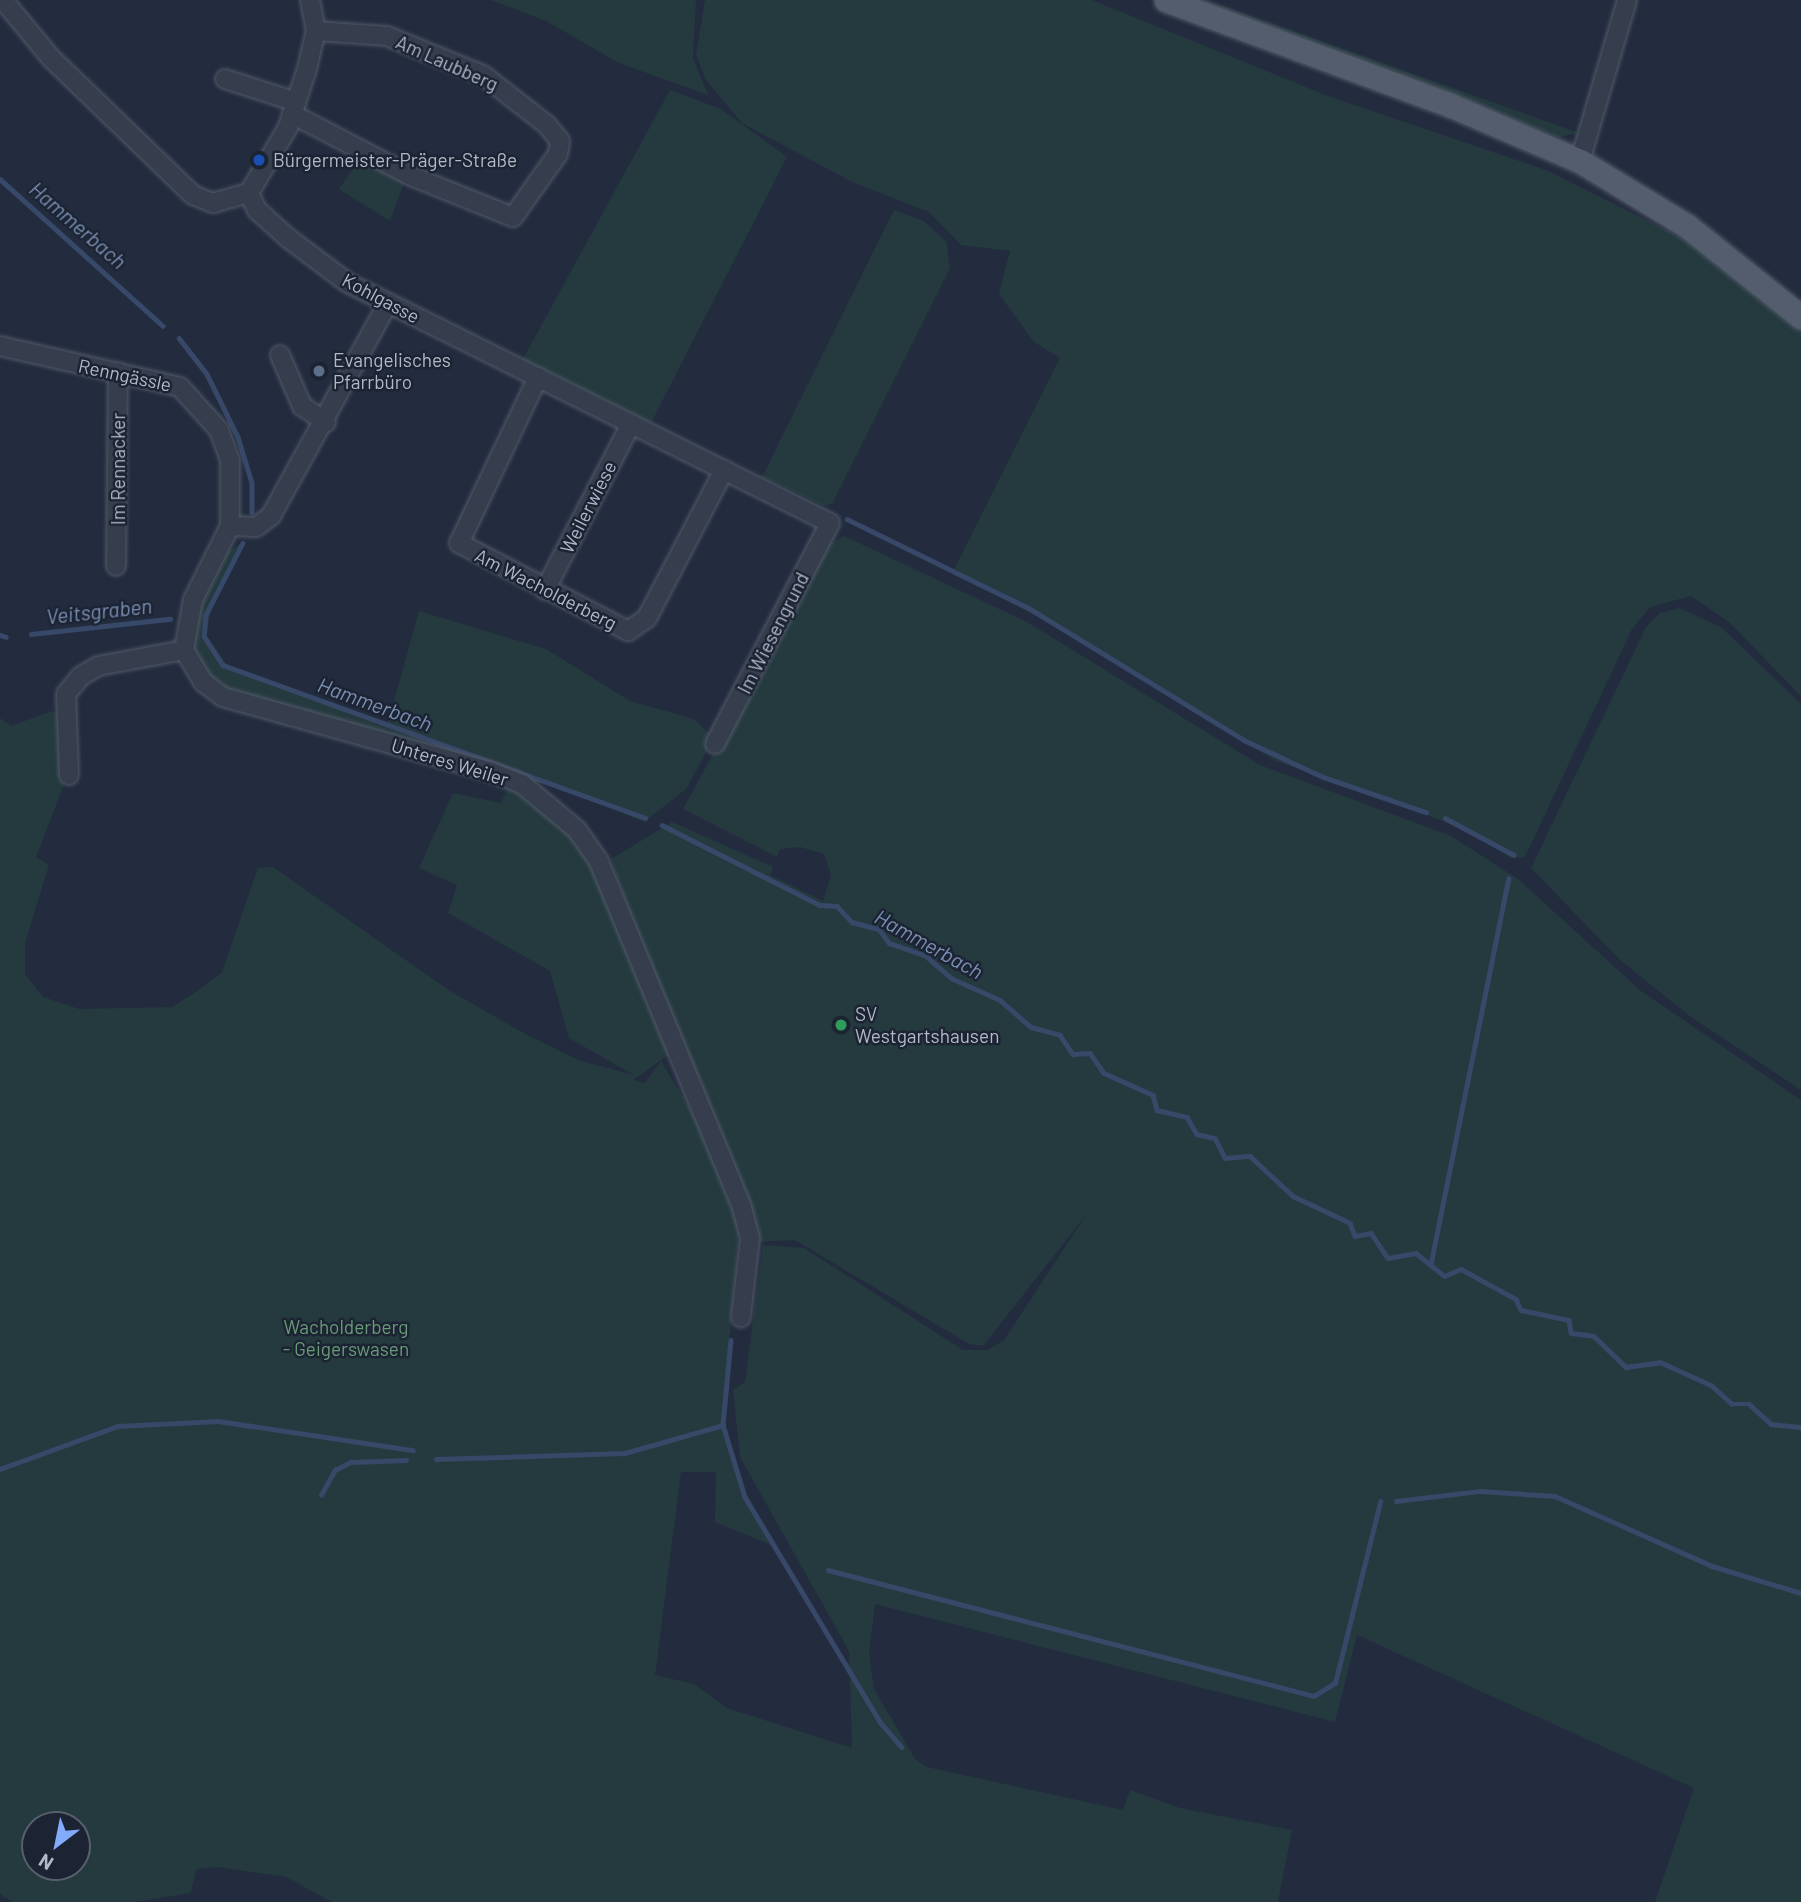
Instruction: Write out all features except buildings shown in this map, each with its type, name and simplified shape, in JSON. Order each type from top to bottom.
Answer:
[{"type":"main road","points":[[1166,0],[1450,105],[1580,161],[1687,226],[1801,317]]},
{"type":"street","points":[[4,0],[61,68],[193,195],[213,204],[248,193],[294,108],[316,31],[310,0]]},
{"type":"street","points":[[1580,161],[1627,0]]},
{"type":"street","name":"Am Laubberg","points":[[294,108],[411,176],[513,217],[558,154],[560,141],[547,125],[483,75],[387,36],[316,31]]},
{"type":"street","points":[[225,79],[294,108]]},
{"type":"street","name":"Kohlgasse","points":[[248,193],[257,210],[288,238],[348,284],[830,523]]},
{"type":"street","points":[[69,775],[66,694],[81,676],[98,666],[184,650],[193,600],[230,526],[256,527],[271,516],[326,422],[388,303]]},
{"type":"street","name":"Renngässle","points":[[0,346],[180,387],[202,406],[230,461],[230,526]]},
{"type":"street","points":[[280,355],[302,407],[326,422]]},
{"type":"street","name":"Im Rennacker","points":[[117,566],[118,372]]},
{"type":"street","name":"Am Wacholderberg","points":[[538,377],[458,533],[459,543],[545,590],[628,631],[638,629],[724,470]]},
{"type":"street","name":"Weilerwiese","points":[[545,590],[631,424]]},
{"type":"street","name":"Im Wiesengrund","points":[[715,744],[830,523]]},
{"type":"street","name":"Unteres Weiler","points":[[184,650],[203,682],[223,697],[491,772],[523,785],[577,830],[599,862],[742,1208],[750,1238],[741,1317]]},
{"type":"green space","points":[[491,0],[696,0],[693,58],[708,95],[619,63],[546,21]]},
{"type":"green space","points":[[705,0],[1092,0],[1328,96],[1546,170],[1701,247],[1801,332],[1801,696],[1729,622],[1691,596],[1650,607],[1632,629],[1525,857],[1511,858],[1457,826],[1276,761],[1033,614],[952,574],[1060,358],[1034,342],[999,294],[1010,251],[961,245],[929,212],[852,182],[742,123],[706,80],[696,55]]},
{"type":"green space","points":[[1179,0],[1206,0],[1579,133],[1559,137]]},
{"type":"green space","points":[[670,90],[721,109],[787,157],[651,423],[523,359]]},
{"type":"green space","points":[[362,156],[406,178],[390,221],[339,189]]},
{"type":"green space","points":[[894,210],[924,221],[946,241],[950,268],[832,504],[824,506],[762,477]]},
{"type":"green space","name":"Wacholderberg - Geigerswasen","points":[[844,536],[1027,622],[1260,765],[1451,836],[1518,879],[1641,991],[1801,1100],[1801,1902],[1655,1902],[1694,1788],[1357,1635],[1335,1722],[875,1604],[869,1653],[874,1689],[915,1759],[927,1767],[1123,1810],[1130,1790],[1180,1808],[1292,1830],[1278,1902],[332,1902],[286,1877],[218,1867],[196,1869],[191,1893],[134,1902],[13,1902],[0,1894],[0,718],[11,726],[52,711],[59,716],[65,782],[36,857],[49,865],[25,943],[25,974],[43,997],[79,1009],[172,1007],[199,990],[222,972],[258,868],[273,867],[450,991],[527,1035],[578,1060],[634,1075],[569,1038],[550,971],[448,913],[457,885],[419,868],[453,793],[501,803],[509,786],[557,818],[596,868],[671,1053],[633,1080],[645,1083],[661,1061],[699,1123],[739,1225],[723,1415],[741,1489],[776,1547],[715,1522],[716,1472],[681,1472],[655,1675],[694,1684],[727,1708],[852,1748],[849,1651],[740,1457],[733,1390],[745,1382],[763,1245],[804,1248],[963,1350],[988,1350],[1004,1340],[1086,1215],[983,1346],[969,1344],[795,1240],[756,1242],[757,1228],[696,1074],[687,1069],[611,859],[672,822],[773,867],[770,875],[823,901],[831,875],[824,854],[800,847],[780,849],[777,857],[683,809],[826,546]]},
{"type":"green space","points":[[241,543],[209,617],[207,636],[229,668],[387,726],[419,611],[546,649],[630,701],[694,719],[714,738],[686,789],[644,822],[542,779],[534,785],[223,692],[191,656],[196,609],[226,553]]},
{"type":"green space","points":[[1679,608],[1721,627],[1801,704],[1801,1090],[1691,1017],[1620,960],[1531,868],[1646,627],[1660,613]]},
{"type":"waterway","name":"Hammerbach","points":[[0,179],[163,326]]},
{"type":"waterway","name":"Hammerbach","points":[[179,338],[207,374],[238,437],[252,483],[252,512]]},
{"type":"waterway","points":[[847,519],[1027,607],[1244,740],[1323,777],[1426,812]]},
{"type":"waterway","name":"Hammerbach","points":[[243,543],[206,615],[204,636],[223,665],[645,818]]},
{"type":"waterway","name":"Veitsgraben","points":[[31,634],[170,619]]},
{"type":"waterway","name":"Veitsgraben","points":[[0,635],[6,637]]},
{"type":"waterway","points":[[1445,818],[1514,855]]},
{"type":"waterway","name":"Hammerbach","points":[[662,825],[820,905],[837,906],[852,922],[879,929],[889,943],[926,956],[951,978],[1000,1000],[1031,1027],[1060,1035],[1073,1054],[1090,1053],[1104,1073],[1153,1095],[1157,1110],[1187,1117],[1197,1134],[1215,1138],[1225,1158],[1250,1156],[1293,1196],[1350,1223],[1355,1236],[1371,1233],[1388,1258],[1416,1253],[1444,1276],[1461,1269],[1516,1299],[1521,1310],[1569,1320],[1571,1333],[1594,1336],[1626,1367],[1660,1362],[1711,1385],[1732,1404],[1749,1404],[1771,1424],[1801,1427]]},
{"type":"waterway","points":[[1431,1262],[1508,879]]},
{"type":"waterway","points":[[731,1340],[723,1425],[745,1497],[880,1722],[902,1747]]},
{"type":"waterway","points":[[0,1469],[118,1426],[218,1421],[413,1450]]},
{"type":"waterway","points":[[436,1459],[625,1453],[723,1425]]},
{"type":"waterway","points":[[321,1495],[335,1470],[351,1462],[406,1460]]},
{"type":"waterway","points":[[1396,1501],[1480,1491],[1555,1496],[1712,1566],[1801,1593]]},
{"type":"waterway","points":[[828,1570],[1314,1696],[1335,1683],[1380,1502]]},
{"type":"place","name":"Bürgermeister-Präger-Straße","points":[[259,160]]},
{"type":"place","name":"Evangelisches Pfarrbüro","points":[[319,371]]},
{"type":"place","name":"SV Westgartshausen","points":[[841,1025]]}]
